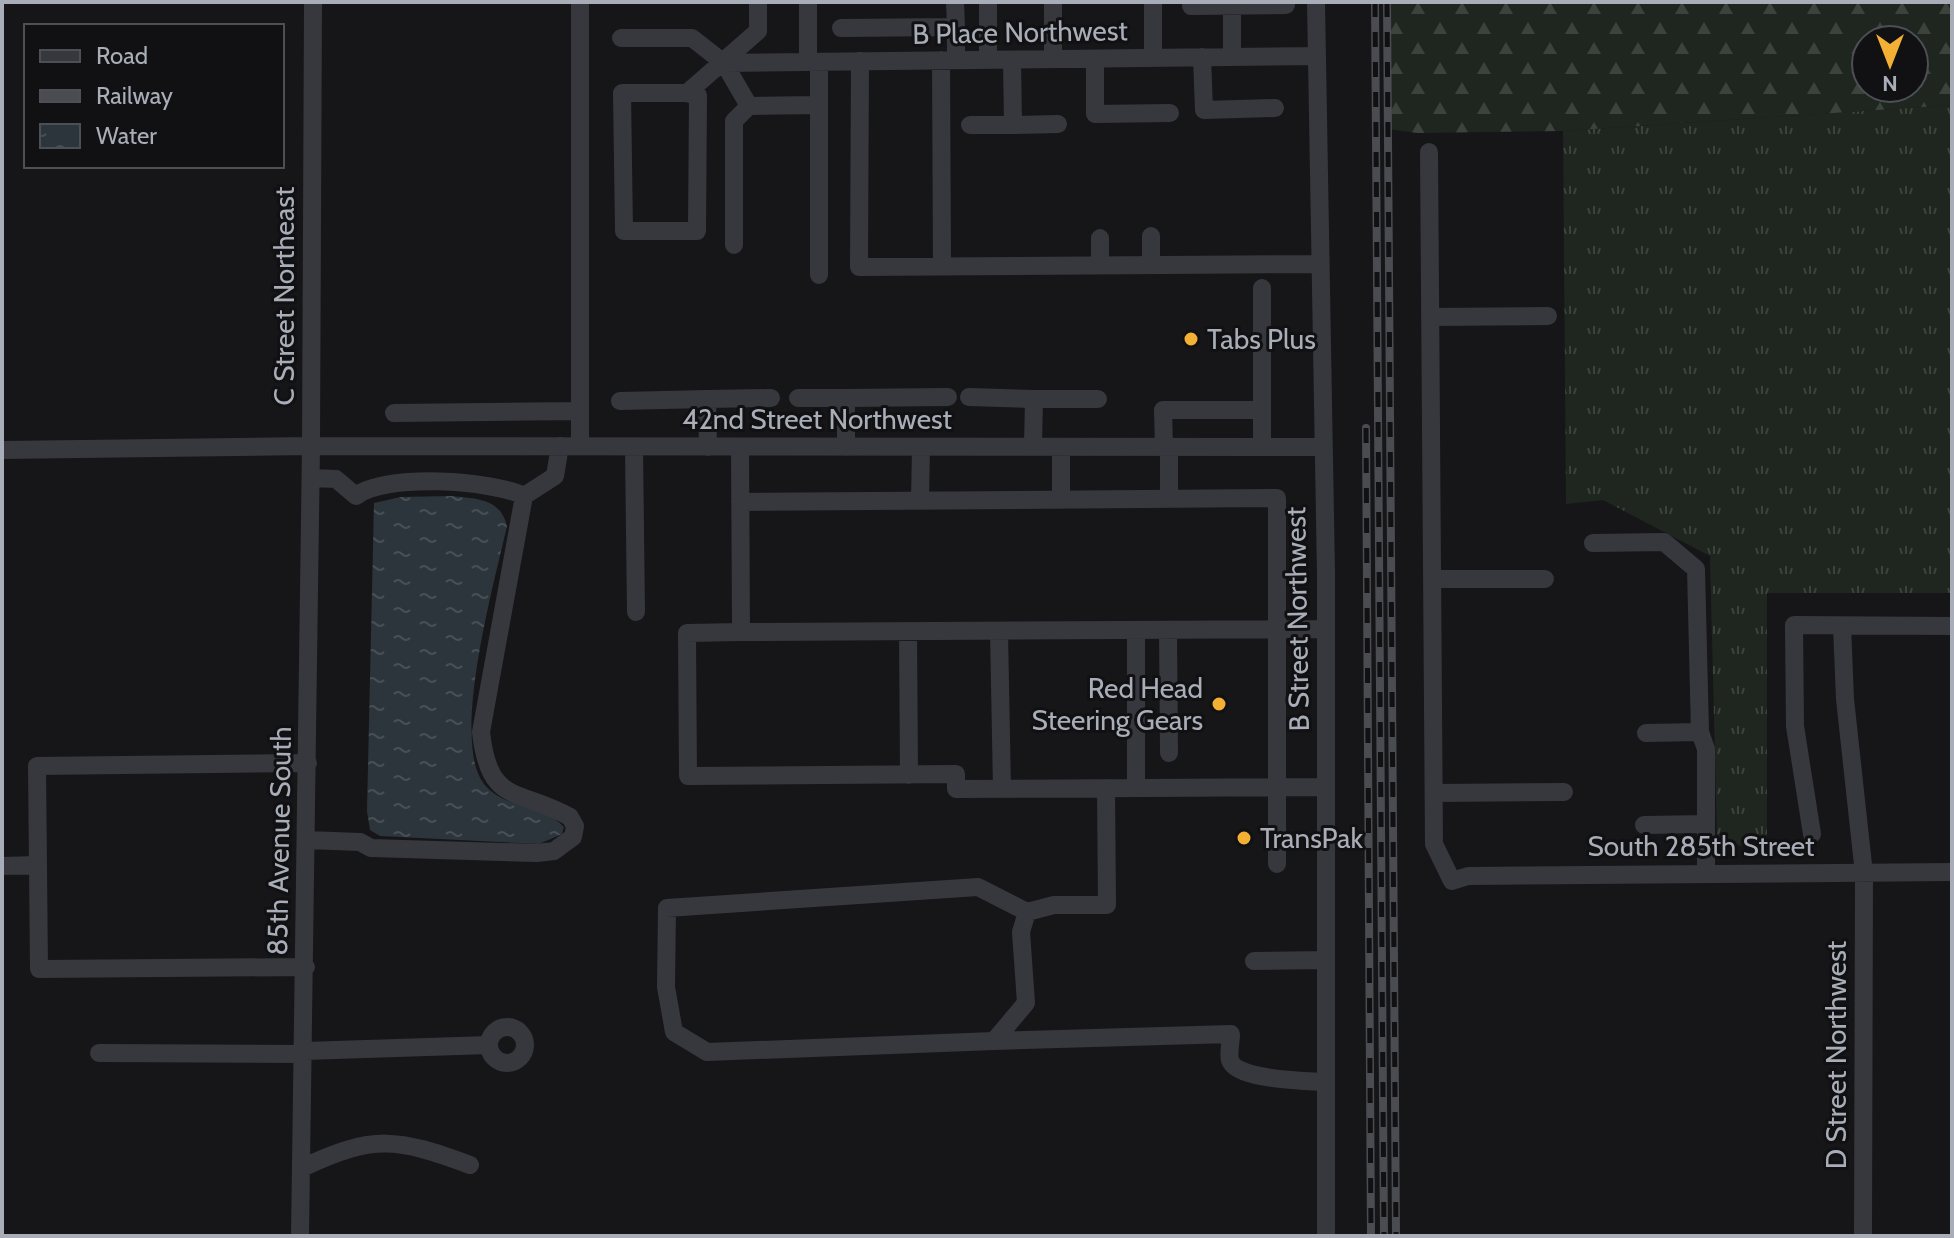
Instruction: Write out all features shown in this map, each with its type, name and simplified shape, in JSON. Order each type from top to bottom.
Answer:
[{"type":"street","name":"C Street Northeast","points":[[311,446],[313,2]]},
{"type":"street","points":[[580,2],[580,446]]},
{"type":"street","points":[[687,93],[698,96],[697,231],[624,231],[622,93],[687,93],[758,31],[758,2]]},
{"type":"street","points":[[808,2],[819,105],[819,275]]},
{"type":"street","points":[[942,266],[948,60],[956,27],[955,2]]},
{"type":"street","points":[[988,2],[988,60]]},
{"type":"street","points":[[1053,2],[1053,59]]},
{"type":"street","points":[[1153,2],[1153,58]]},
{"type":"street","name":"B Street Northwest","points":[[1316,2],[1326,629],[1326,1236]]},
{"type":"street","points":[[1232,5],[1232,57]]},
{"type":"street","points":[[1191,6],[1286,5]]},
{"type":"street","points":[[841,28],[956,27]]},
{"type":"street","points":[[621,38],[692,38],[724,63],[749,106]]},
{"type":"street","name":"B Place Northwest","points":[[724,63],[1316,56]]},
{"type":"street","points":[[1202,57],[1204,110],[1275,108]]},
{"type":"street","points":[[1095,59],[1095,114],[1170,113]]},
{"type":"street","points":[[1012,60],[1013,125]]},
{"type":"street","points":[[860,61],[859,267],[1320,264]]},
{"type":"street","points":[[734,245],[734,121],[749,106],[819,105]]},
{"type":"street","points":[[970,125],[1058,124]]},
{"type":"street","points":[[1429,152],[1434,793],[1564,792]]},
{"type":"street","points":[[1151,236],[1151,265]]},
{"type":"street","points":[[1100,238],[1100,265]]},
{"type":"street","points":[[1262,288],[1262,447]]},
{"type":"street","points":[[1430,317],[1548,316]]},
{"type":"street","points":[[798,398],[948,397]]},
{"type":"street","points":[[969,397],[1098,399]]},
{"type":"street","points":[[620,401],[771,398]]},
{"type":"street","points":[[846,398],[846,447]]},
{"type":"street","points":[[707,399],[708,447]]},
{"type":"street","points":[[1033,447],[1034,399]]},
{"type":"street","points":[[1169,498],[1163,410],[1262,410]]},
{"type":"street","points":[[394,413],[580,411]]},
{"type":"street","name":"42nd Street Northwest","points":[[2,450],[311,446],[1323,447]]},
{"type":"street","name":"85th Avenue South","points":[[300,1236],[311,446]]},
{"type":"street","points":[[307,840],[360,842],[371,848],[537,853],[554,851],[573,837],[575,826],[570,817],[493,781],[484,757],[481,732],[524,496],[555,476],[560,446]]},
{"type":"street","points":[[634,447],[636,612]]},
{"type":"street","points":[[740,447],[741,632]]},
{"type":"street","points":[[920,500],[921,447]]},
{"type":"street","points":[[1061,447],[1061,498]]},
{"type":"street","points":[[311,478],[336,479],[356,496],[365,488],[385,484],[476,483],[510,489],[524,496]]},
{"type":"street","points":[[740,502],[1277,498],[1277,864]]},
{"type":"street","points":[[1593,543],[1664,542],[1696,569],[1700,732],[1706,749],[1706,874]]},
{"type":"street","points":[[1432,579],[1545,579]]},
{"type":"street","points":[[1812,834],[1795,726],[1794,625],[1952,626]]},
{"type":"street","name":"D Street Northwest","points":[[1842,626],[1845,699],[1864,874],[1863,1236]]},
{"type":"street","points":[[1326,629],[687,633],[688,776],[956,774],[956,789],[1326,787]]},
{"type":"street","points":[[1136,630],[1136,788]]},
{"type":"street","points":[[1168,630],[1169,753]]},
{"type":"street","points":[[999,631],[1002,789]]},
{"type":"street","points":[[908,632],[909,775]]},
{"type":"street","points":[[1646,733],[1700,732]]},
{"type":"street","points":[[306,967],[39,969],[37,766],[308,763]]},
{"type":"street","points":[[1106,788],[1107,905],[1054,905],[1027,912],[978,887],[667,908],[666,987],[674,1032],[707,1052],[1231,1034],[1230,1060],[1235,1068],[1261,1077],[1325,1082]]},
{"type":"street","name":"South 285th Street","points":[[1434,793],[1434,844],[1452,881],[1468,876],[1952,872]]},
{"type":"street","points":[[1644,825],[1706,824]]},
{"type":"street","points":[[2,866],[38,865]]},
{"type":"street","points":[[994,1041],[1026,1003],[1021,932],[1027,912]]},
{"type":"street","points":[[1254,961],[1326,960]]},
{"type":"street","points":[[99,1053],[304,1052],[489,1045]]},
{"type":"street","points":[[302,1168],[360,1145],[390,1142],[418,1146],[470,1165]]},
{"type":"green space","points":[[1389,2],[1952,3],[1952,105],[1563,131],[1417,133],[1389,129]]},
{"type":"green space","points":[[1952,105],[1952,593],[1767,593],[1767,853],[1717,839],[1710,556],[1603,500],[1566,504],[1563,131]]},
{"type":"water","points":[[401,497],[479,499],[493,505],[504,517],[507,526],[478,659],[473,698],[475,763],[484,784],[493,792],[513,803],[546,814],[564,827],[562,834],[539,844],[380,836],[370,830],[367,811],[374,503]]},
{"type":"railway","points":[[1375,2],[1384,1236]]},
{"type":"railway","points":[[1387,2],[1396,1234]]},
{"type":"railway","points":[[1366,428],[1371,1236]]},
{"type":"place","name":"Tabs Plus","points":[[1191,339]]},
{"type":"place","name":"Red Head Steering Gears","points":[[1219,704]]},
{"type":"place","name":"TransPak","points":[[1244,838]]}]
